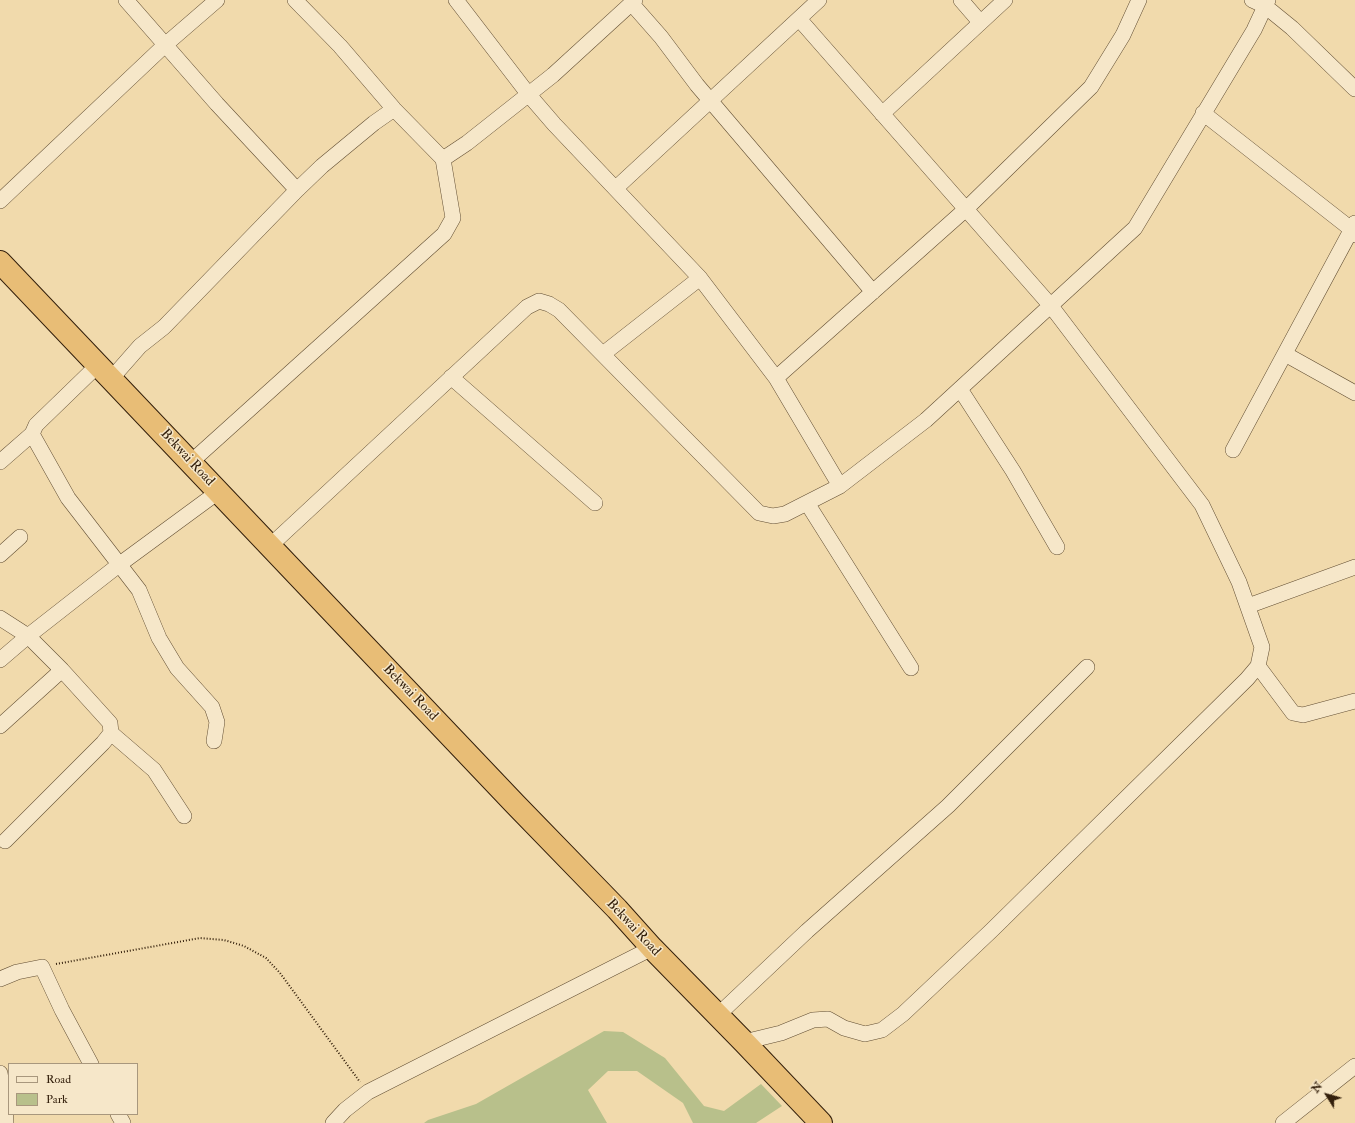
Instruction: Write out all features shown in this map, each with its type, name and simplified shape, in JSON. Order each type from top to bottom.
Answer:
[{"type":"highway","name":"Bekwai Road","points":[[0,262],[271,546],[514,804],[617,909],[652,948],[821,1123]]},
{"type":"street","points":[[126,0],[165,45],[298,190]]},
{"type":"street","points":[[0,201],[165,45],[217,0]]},
{"type":"street","points":[[191,462],[444,234],[452,218],[444,158],[394,109],[340,46],[295,0]]},
{"type":"street","points":[[456,0],[529,95],[554,124],[700,278],[776,378],[840,486]]},
{"type":"street","points":[[616,188],[800,20],[819,0]]},
{"type":"street","points":[[961,0],[980,22]]},
{"type":"street","points":[[882,114],[1005,0]]},
{"type":"street","points":[[776,378],[966,210],[1091,87],[1123,35],[1139,0]]},
{"type":"street","points":[[444,158],[467,143],[529,95],[634,2],[697,85],[873,292]]},
{"type":"street","points":[[271,546],[527,307],[539,302],[549,304],[559,310],[759,513],[772,516],[785,514],[840,486],[926,420],[1052,306],[1135,228],[1147,211],[1203,113],[1254,30],[1262,2],[1355,89]]},
{"type":"street","points":[[744,1042],[781,1033],[813,1020],[828,1020],[844,1028],[865,1034],[882,1030],[898,1018],[992,930],[1258,666],[1262,647],[1237,576],[1202,505],[1052,306],[800,20]]},
{"type":"street","points":[[0,462],[32,434],[36,425],[164,327],[322,166],[374,123],[394,109]]},
{"type":"street","points":[[1203,113],[1354,229],[1233,450]]},
{"type":"street","points":[[603,354],[700,278]]},
{"type":"street","points":[[1285,354],[1355,393]]},
{"type":"street","points":[[451,378],[595,503]]},
{"type":"street","points":[[960,389],[1013,472],[1057,546]]},
{"type":"street","points":[[32,434],[68,498],[139,590],[159,638],[177,668],[212,707],[217,722],[214,741]]},
{"type":"street","points":[[0,660],[28,636],[120,564],[218,492]]},
{"type":"street","points":[[807,502],[911,668]]},
{"type":"street","points":[[0,555],[20,537]]},
{"type":"street","points":[[1248,606],[1355,567]]},
{"type":"street","points":[[0,618],[28,636],[62,670],[110,723],[111,733],[154,770],[184,816]]},
{"type":"street","points":[[1258,666],[1293,713],[1303,715],[1355,701]]},
{"type":"street","points":[[718,1015],[807,931],[948,806],[1087,667]]},
{"type":"street","points":[[0,726],[62,670]]},
{"type":"street","points":[[5,841],[103,743],[111,733]]},
{"type":"street","points":[[333,1123],[345,1110],[368,1092],[652,948]]},
{"type":"street","points":[[0,979],[17,972],[42,967],[62,1010],[90,1063]]},
{"type":"street","points":[[1283,1123],[1355,1066]]},
{"type":"street","points":[[0,1073],[5,1103],[6,1123]]},
{"type":"path","points":[[42,967],[200,938],[224,940],[244,946],[266,958],[280,973],[368,1092]]},
{"type":"green space","points":[[604,1031],[623,1032],[665,1058],[704,1106],[724,1111],[761,1084],[782,1106],[756,1123],[693,1123],[683,1103],[637,1071],[608,1071],[588,1090],[607,1123],[424,1123],[428,1120],[476,1104]]}]
